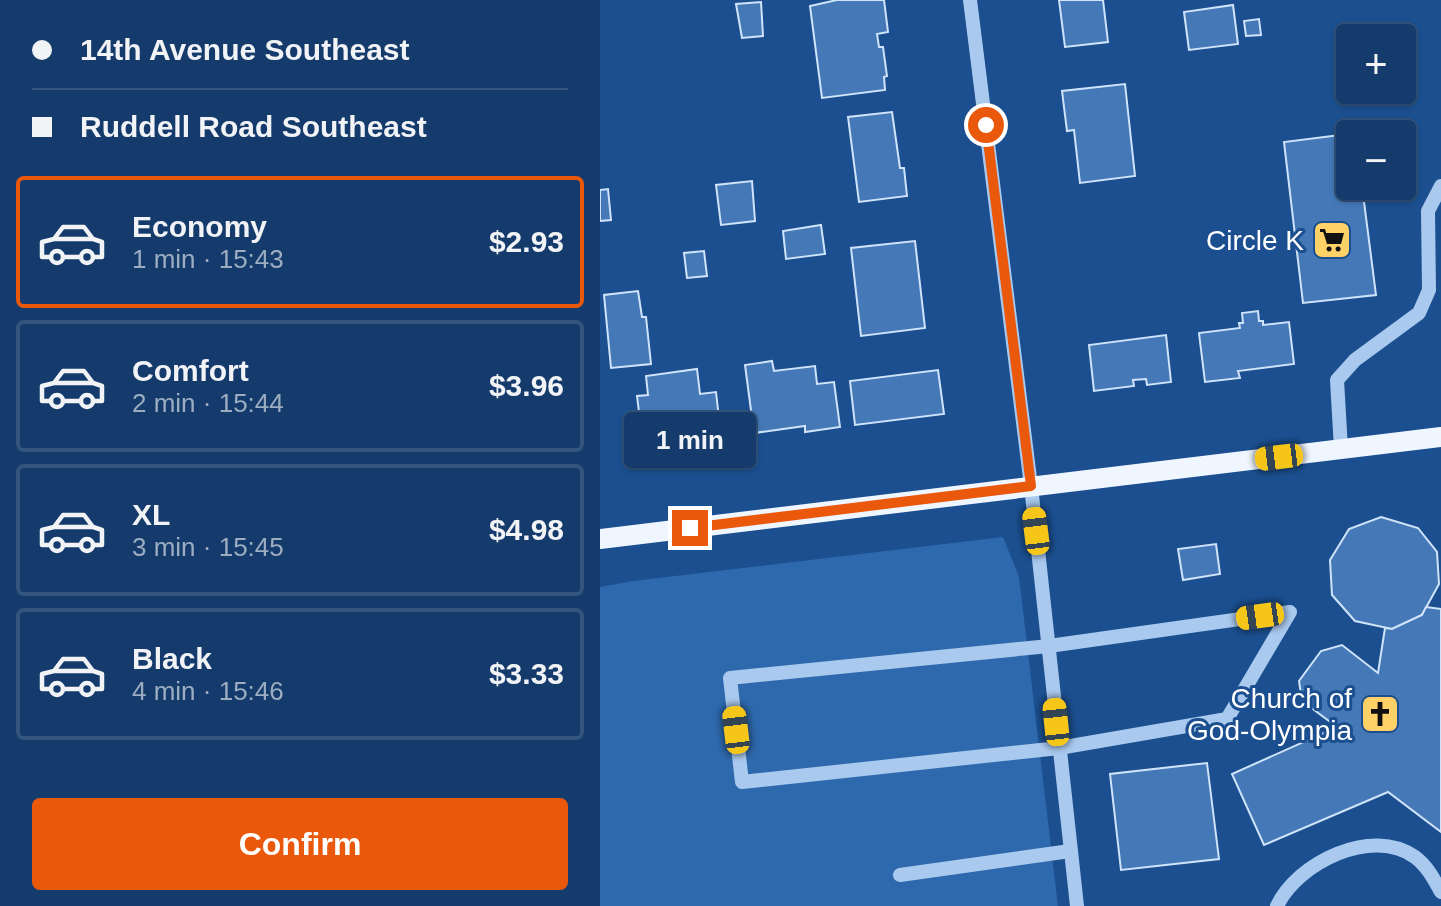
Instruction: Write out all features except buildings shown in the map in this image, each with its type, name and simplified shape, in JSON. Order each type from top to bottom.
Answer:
[{"type":"main road","points":[[600,539],[1441,437]]},
{"type":"street","points":[[970,0],[1031,486],[1077,906]]},
{"type":"street","points":[[1341,449],[1337,380],[1355,360],[1419,313],[1429,290],[1428,211],[1441,186]]},
{"type":"street","points":[[1290,612],[1227,719],[1059,748],[742,782],[730,678],[1049,646],[1290,612]]},
{"type":"street","points":[[1277,906],[1284,892],[1322,862],[1347,850],[1377,845],[1396,847],[1415,857],[1430,871],[1441,892]]},
{"type":"street","points":[[900,875],[1070,851]]},
{"type":"shaded area","points":[[1003,537],[1019,577],[1058,906],[600,906],[600,587]]},
{"type":"place","name":"Circle K","points":[[1332,240]]},
{"type":"place","name":"Church of God-Olympia","points":[[1380,714]]},
{"type":"route","points":[[690,528],[1031,486],[986,125]]}]
